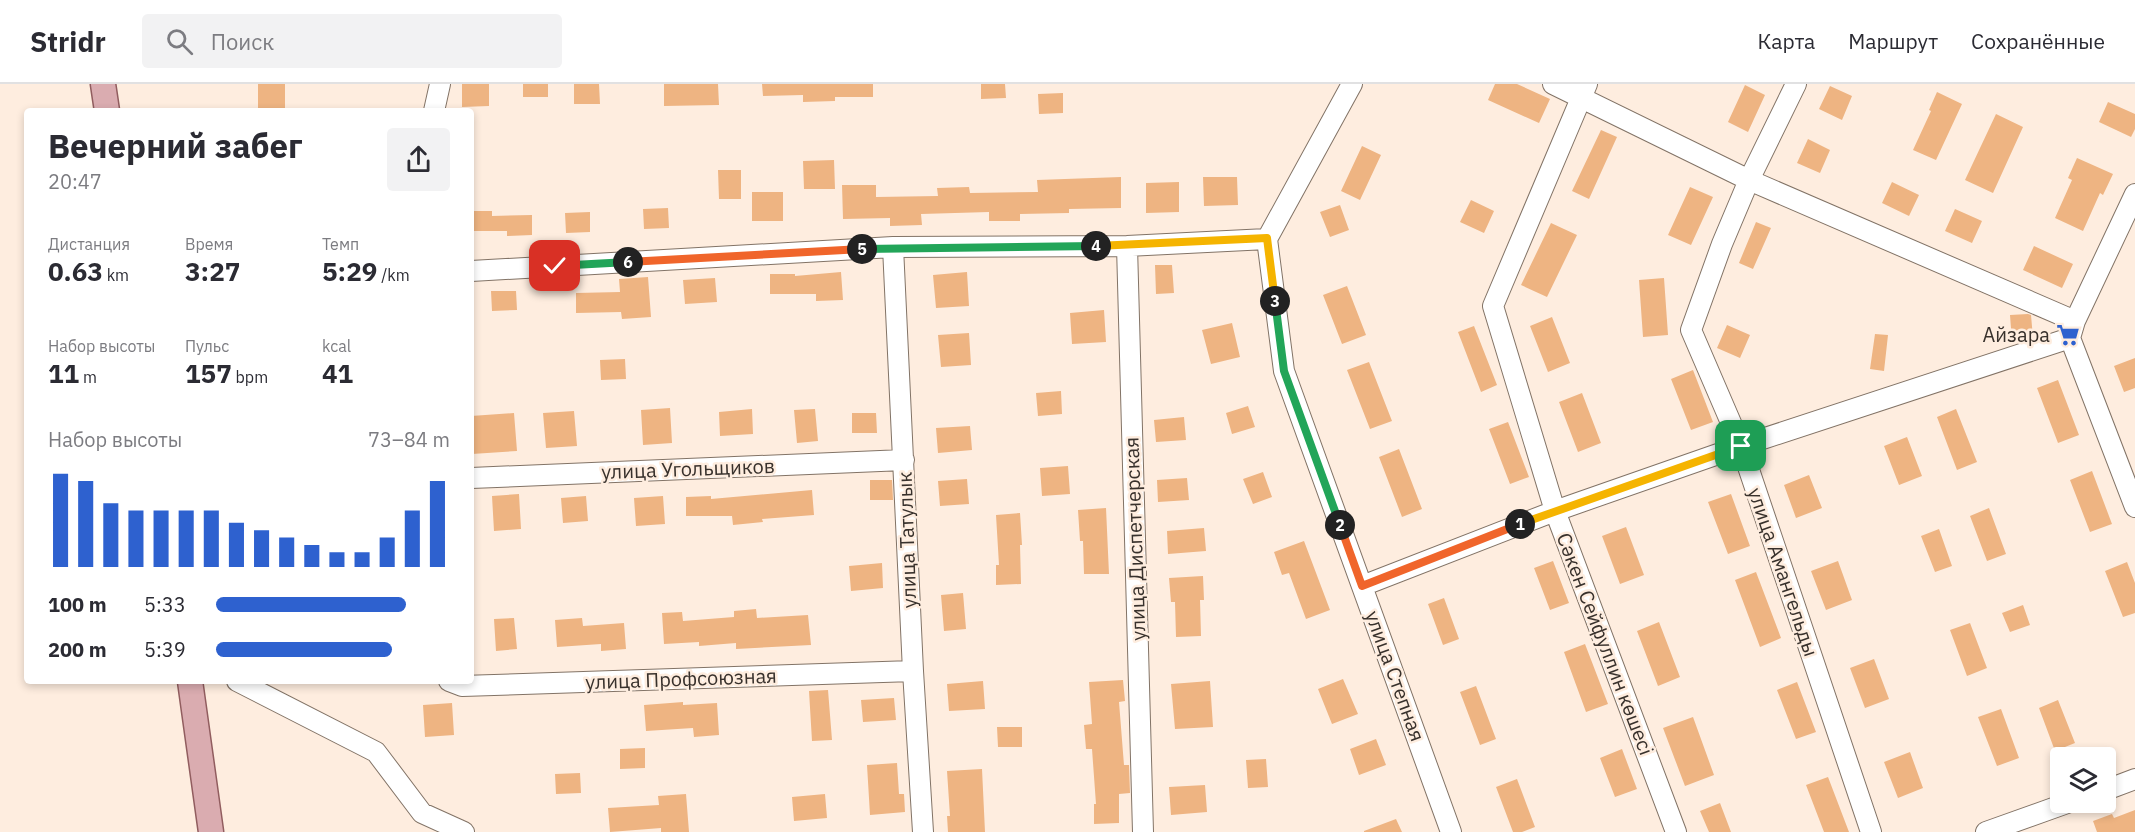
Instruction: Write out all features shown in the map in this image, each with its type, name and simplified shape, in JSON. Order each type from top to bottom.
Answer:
[{"type":"main road","points":[[103,84],[107,108]]},
{"type":"main road","points":[[190,684],[210,832]]},
{"type":"street","points":[[435,108],[440,84]]},
{"type":"street","points":[[474,271],[893,247],[1127,246],[1267,238],[1352,84]]},
{"type":"street","points":[[1553,84],[1584,91],[1749,180],[2072,330]]},
{"type":"street","name":"улица Амангельды","points":[[1796,84],[1749,180],[1722,244],[1691,330],[1741,446],[1871,832]]},
{"type":"street","name":"Сәкен Сейфуллин көшесі","points":[[1584,91],[1492,306],[1555,511],[1676,832]]},
{"type":"street","points":[[2135,194],[2072,330],[2135,507]]},
{"type":"street","name":"улица Степная","points":[[1267,238],[1284,371],[1451,832]]},
{"type":"street","name":"улица Диспетчерская","points":[[1127,246],[1143,832]]},
{"type":"street","name":"улица Татулык","points":[[893,247],[923,832]]},
{"type":"street","points":[[1362,586],[1555,511],[2072,330]]},
{"type":"street","name":"улица Угольщиков","points":[[474,478],[904,460]]},
{"type":"street","name":"улица Профсоюзная","points":[[457,684],[462,686],[913,671]]},
{"type":"street","points":[[243,684],[375,752],[422,813],[464,832]]},
{"type":"street","points":[[2116,786],[2135,779]]},
{"type":"street","points":[[1986,832],[2050,809]]},
{"type":"building","points":[[258,84],[285,84],[285,108],[258,108]]},
{"type":"building","points":[[462,84],[489,84],[489,106],[462,107]]},
{"type":"building","points":[[523,84],[548,84],[548,97],[523,97]]},
{"type":"building","points":[[574,84],[599,84],[600,104],[574,104]]},
{"type":"building","points":[[664,84],[718,84],[719,105],[664,106]]},
{"type":"building","points":[[762,84],[873,84],[873,97],[835,97],[835,101],[803,102],[803,95],[763,96]]},
{"type":"building","points":[[981,84],[1005,84],[1006,98],[981,99]]},
{"type":"building","points":[[1495,84],[1517,84],[1550,99],[1539,123],[1488,100]]},
{"type":"building","points":[[1745,85],[1765,95],[1748,132],[1728,122]]},
{"type":"building","points":[[1830,86],[1852,96],[1842,120],[1819,109]]},
{"type":"building","points":[[1937,92],[1962,104],[1936,160],[1913,150]]},
{"type":"building","points":[[1063,93],[1063,113],[1039,114],[1038,94]]},
{"type":"building","points":[[2108,102],[2135,114],[2135,129],[2131,137],[2099,122]]},
{"type":"building","points":[[1996,114],[2023,127],[1993,193],[1965,180]]},
{"type":"building","points":[[1601,130],[1617,137],[1589,199],[1572,191]]},
{"type":"building","points":[[1808,139],[1830,150],[1820,173],[1797,163]]},
{"type":"building","points":[[1362,146],[1381,155],[1360,200],[1341,191]]},
{"type":"building","points":[[2077,158],[2113,174],[2103,195],[2100,193],[2083,231],[2055,218],[2072,180],[2068,178]]},
{"type":"building","points":[[834,160],[835,189],[804,189],[803,161]]},
{"type":"building","points":[[718,170],[741,170],[741,199],[719,199]]},
{"type":"building","points":[[1121,177],[1121,208],[1069,209],[1069,213],[1020,214],[1020,221],[989,221],[989,212],[921,214],[922,225],[890,226],[890,218],[843,219],[842,185],[876,185],[876,197],[938,196],[937,188],[969,187],[970,193],[1038,192],[1037,180]]},
{"type":"building","points":[[1203,177],[1237,177],[1238,205],[1204,206]]},
{"type":"building","points":[[1179,182],[1179,212],[1146,213],[1146,183]]},
{"type":"building","points":[[1892,182],[1919,195],[1909,216],[1882,203]]},
{"type":"building","points":[[1690,187],[1713,197],[1691,245],[1668,235]]},
{"type":"building","points":[[752,192],[783,192],[783,221],[752,221]]},
{"type":"building","points":[[1471,200],[1494,211],[1484,233],[1460,222]]},
{"type":"building","points":[[1340,205],[1349,230],[1330,237],[1320,212]]},
{"type":"building","points":[[668,208],[669,228],[644,229],[643,209]]},
{"type":"building","points":[[1955,209],[1982,221],[1972,243],[1945,231]]},
{"type":"building","points":[[474,211],[492,211],[492,216],[532,215],[532,235],[507,236],[507,231],[474,231]]},
{"type":"building","points":[[590,212],[590,232],[566,233],[565,213]]},
{"type":"building","points":[[1756,222],[1771,228],[1753,269],[1739,263]]},
{"type":"building","points":[[1551,223],[1577,235],[1547,297],[1521,285]]},
{"type":"building","points":[[2034,246],[2073,264],[2062,288],[2023,270]]},
{"type":"building","points":[[1155,265],[1172,265],[1174,293],[1156,294]]},
{"type":"building","points":[[841,272],[843,300],[816,301],[816,294],[770,294],[770,274],[795,274],[795,276]]},
{"type":"building","points":[[967,272],[969,306],[936,308],[933,275]]},
{"type":"building","points":[[648,277],[651,317],[622,319],[621,312],[576,313],[576,293],[620,292],[619,279]]},
{"type":"building","points":[[715,278],[717,302],[685,304],[683,280]]},
{"type":"building","points":[[1664,278],[1668,335],[1643,337],[1639,280]]},
{"type":"building","points":[[1347,286],[1366,335],[1342,344],[1323,295]]},
{"type":"building","points":[[491,291],[516,291],[517,310],[492,311]]},
{"type":"building","points":[[1104,310],[1106,342],[1072,344],[1070,313]]},
{"type":"building","points":[[2010,315],[2031,315],[2033,338],[2012,342]]},
{"type":"building","points":[[1552,317],[1570,363],[1548,372],[1530,326]]},
{"type":"building","points":[[1232,323],[1240,357],[1211,364],[1202,330]]},
{"type":"building","points":[[1727,325],[1750,335],[1740,358],[1717,348]]},
{"type":"building","points":[[1474,326],[1497,385],[1481,392],[1458,332]]},
{"type":"building","points":[[969,333],[971,365],[941,367],[938,335]]},
{"type":"building","points":[[1875,334],[1888,335],[1884,371],[1870,369]]},
{"type":"building","points":[[2135,358],[2135,388],[2124,392],[2114,366]]},
{"type":"building","points":[[625,359],[626,379],[601,380],[600,360]]},
{"type":"building","points":[[1369,362],[1392,421],[1370,429],[1347,370]]},
{"type":"building","points":[[1693,370],[1713,422],[1691,430],[1671,379]]},
{"type":"building","points":[[2058,380],[2079,435],[2058,443],[2037,388]]},
{"type":"building","points":[[1061,391],[1062,414],[1038,416],[1036,393]]},
{"type":"building","points":[[1582,393],[1601,443],[1578,452],[1559,402]]},
{"type":"building","points":[[1248,406],[1255,427],[1232,434],[1226,413]]},
{"type":"building","points":[[670,408],[672,443],[643,445],[641,410]]},
{"type":"building","points":[[752,409],[753,434],[720,436],[719,412]]},
{"type":"building","points":[[815,409],[818,441],[797,443],[794,410]]},
{"type":"building","points":[[1956,409],[1977,462],[1957,470],[1937,417]]},
{"type":"building","points":[[574,411],[577,446],[546,448],[543,413]]},
{"type":"building","points":[[514,413],[517,451],[474,454],[474,416]]},
{"type":"building","points":[[852,413],[876,413],[877,433],[852,433]]},
{"type":"building","points":[[1184,417],[1186,440],[1156,442],[1154,420]]},
{"type":"building","points":[[1508,422],[1529,477],[1510,484],[1489,429]]},
{"type":"building","points":[[970,426],[972,450],[938,453],[936,428]]},
{"type":"building","points":[[1907,437],[1922,476],[1899,485],[1884,446]]},
{"type":"building","points":[[1399,449],[1422,509],[1402,517],[1379,457]]},
{"type":"building","points":[[1068,466],[1070,494],[1042,496],[1040,468]]},
{"type":"building","points":[[2092,471],[2112,524],[2090,532],[2070,480]]},
{"type":"building","points":[[1263,472],[1272,497],[1253,504],[1243,479]]},
{"type":"building","points":[[1809,475],[1822,508],[1796,518],[1784,485]]},
{"type":"building","points":[[1187,478],[1189,500],[1158,502],[1157,480]]},
{"type":"building","points":[[967,479],[969,504],[940,506],[938,481]]},
{"type":"building","points":[[870,480],[892,480],[893,500],[870,500]]},
{"type":"building","points":[[812,490],[814,515],[762,519],[763,522],[733,525],[732,516],[686,516],[686,497],[711,496],[711,499]]},
{"type":"building","points":[[519,494],[521,529],[494,531],[492,496]]},
{"type":"building","points":[[1731,494],[1750,546],[1728,554],[1708,502]]},
{"type":"building","points":[[586,496],[588,521],[563,523],[561,498]]},
{"type":"building","points":[[663,496],[665,524],[636,526],[634,498]]},
{"type":"building","points":[[1106,508],[1109,574],[1084,574],[1083,541],[1080,541],[1078,510]]},
{"type":"building","points":[[1989,508],[2006,554],[1987,561],[1970,516]]},
{"type":"building","points":[[1020,513],[1021,584],[996,585],[996,565],[999,565],[996,515]]},
{"type":"building","points":[[1626,527],[1644,575],[1620,584],[1602,536]]},
{"type":"building","points":[[1204,528],[1206,551],[1168,554],[1167,531]]},
{"type":"building","points":[[1939,529],[1952,566],[1935,572],[1921,536]]},
{"type":"building","points":[[1304,541],[1330,610],[1306,619],[1289,573],[1282,575],[1274,552]]},
{"type":"building","points":[[1553,561],[1569,603],[1550,610],[1534,568]]},
{"type":"building","points":[[1838,561],[1852,600],[1826,610],[1811,571]]},
{"type":"building","points":[[2127,562],[2135,583],[2135,613],[2123,617],[2105,571]]},
{"type":"building","points":[[882,563],[883,588],[851,591],[849,566]]},
{"type":"building","points":[[1756,572],[1781,638],[1760,647],[1735,580]]},
{"type":"building","points":[[1203,576],[1204,600],[1200,600],[1201,636],[1176,637],[1175,602],[1171,602],[1169,578]]},
{"type":"building","points":[[963,593],[966,629],[944,631],[941,595]]},
{"type":"building","points":[[1444,598],[1459,639],[1443,645],[1428,604]]},
{"type":"building","points":[[2023,605],[2030,625],[2010,632],[2002,613]]},
{"type":"building","points":[[756,609],[757,618],[808,615],[811,645],[736,649],[736,643],[699,646],[699,642],[664,644],[662,613],[682,612],[683,621],[734,617],[734,611]]},
{"type":"building","points":[[514,618],[517,649],[496,651],[494,619]]},
{"type":"building","points":[[582,618],[583,626],[624,623],[626,649],[601,651],[601,644],[557,647],[555,620]]},
{"type":"building","points":[[1659,622],[1680,677],[1658,686],[1637,631]]},
{"type":"building","points":[[1970,623],[1987,668],[1967,676],[1950,630]]},
{"type":"building","points":[[1585,644],[1608,704],[1586,712],[1564,652]]},
{"type":"building","points":[[1874,659],[1889,699],[1865,708],[1850,668]]},
{"type":"building","points":[[1343,679],[1358,714],[1332,724],[1318,689]]},
{"type":"building","points":[[1123,680],[1125,701],[1119,702],[1124,765],[1129,765],[1130,793],[1119,794],[1119,823],[1094,824],[1094,804],[1096,804],[1092,749],[1086,749],[1084,725],[1092,724],[1089,682]]},
{"type":"building","points":[[983,681],[985,709],[949,711],[947,684]]},
{"type":"building","points":[[1210,681],[1213,727],[1175,729],[1171,684]]},
{"type":"building","points":[[1797,682],[1816,732],[1796,739],[1777,690]]},
{"type":"building","points":[[1476,686],[1496,739],[1480,745],[1460,692]]},
{"type":"building","points":[[828,690],[832,740],[812,741],[809,691]]},
{"type":"building","points":[[894,698],[896,720],[863,722],[861,700]]},
{"type":"building","points":[[2058,700],[2075,743],[2065,747],[2054,747],[2039,708]]},
{"type":"building","points":[[683,702],[683,705],[717,703],[719,735],[694,737],[693,728],[646,731],[644,705]]},
{"type":"building","points":[[452,703],[454,735],[425,737],[423,705]]},
{"type":"building","points":[[2001,709],[2019,758],[1997,766],[1978,717]]},
{"type":"building","points":[[1693,717],[1714,775],[1685,786],[1663,728]]},
{"type":"building","points":[[997,727],[1022,727],[1022,747],[998,747]]},
{"type":"building","points":[[1376,739],[1386,765],[1359,775],[1350,749]]},
{"type":"building","points":[[645,748],[645,768],[620,769],[620,749]]},
{"type":"building","points":[[1622,749],[1637,789],[1615,797],[1600,758]]},
{"type":"building","points":[[1910,752],[1923,788],[1898,798],[1884,762]]},
{"type":"building","points":[[1266,759],[1268,787],[1248,788],[1246,760]]},
{"type":"building","points":[[897,763],[899,794],[904,794],[905,812],[870,815],[867,765]]},
{"type":"building","points":[[982,769],[985,832],[948,832],[947,816],[950,816],[947,771]]},
{"type":"building","points":[[580,773],[581,793],[556,794],[555,774]]},
{"type":"building","points":[[1828,777],[1849,832],[1824,832],[1806,785]]},
{"type":"building","points":[[1517,779],[1535,827],[1522,832],[1513,832],[1496,787]]},
{"type":"building","points":[[1205,785],[1207,812],[1171,815],[1169,787]]},
{"type":"building","points":[[686,794],[689,832],[661,832],[661,828],[610,832],[608,808],[659,805],[658,796]]},
{"type":"building","points":[[825,794],[827,818],[794,821],[792,797]]},
{"type":"building","points":[[1720,803],[1731,832],[1709,832],[1700,811]]},
{"type":"building","points":[[2135,810],[2135,832],[2097,832],[2093,821],[2112,814],[2114,818]]},
{"type":"building","points":[[1396,819],[1402,832],[1364,832],[1364,831]]},
{"type":"place","name":"Айзара","points":[[2068,335]]},
{"type":"route","points":[[555,266],[893,247],[1127,246],[1267,238],[1284,371],[1362,586],[1555,511],[1741,446]]}]
